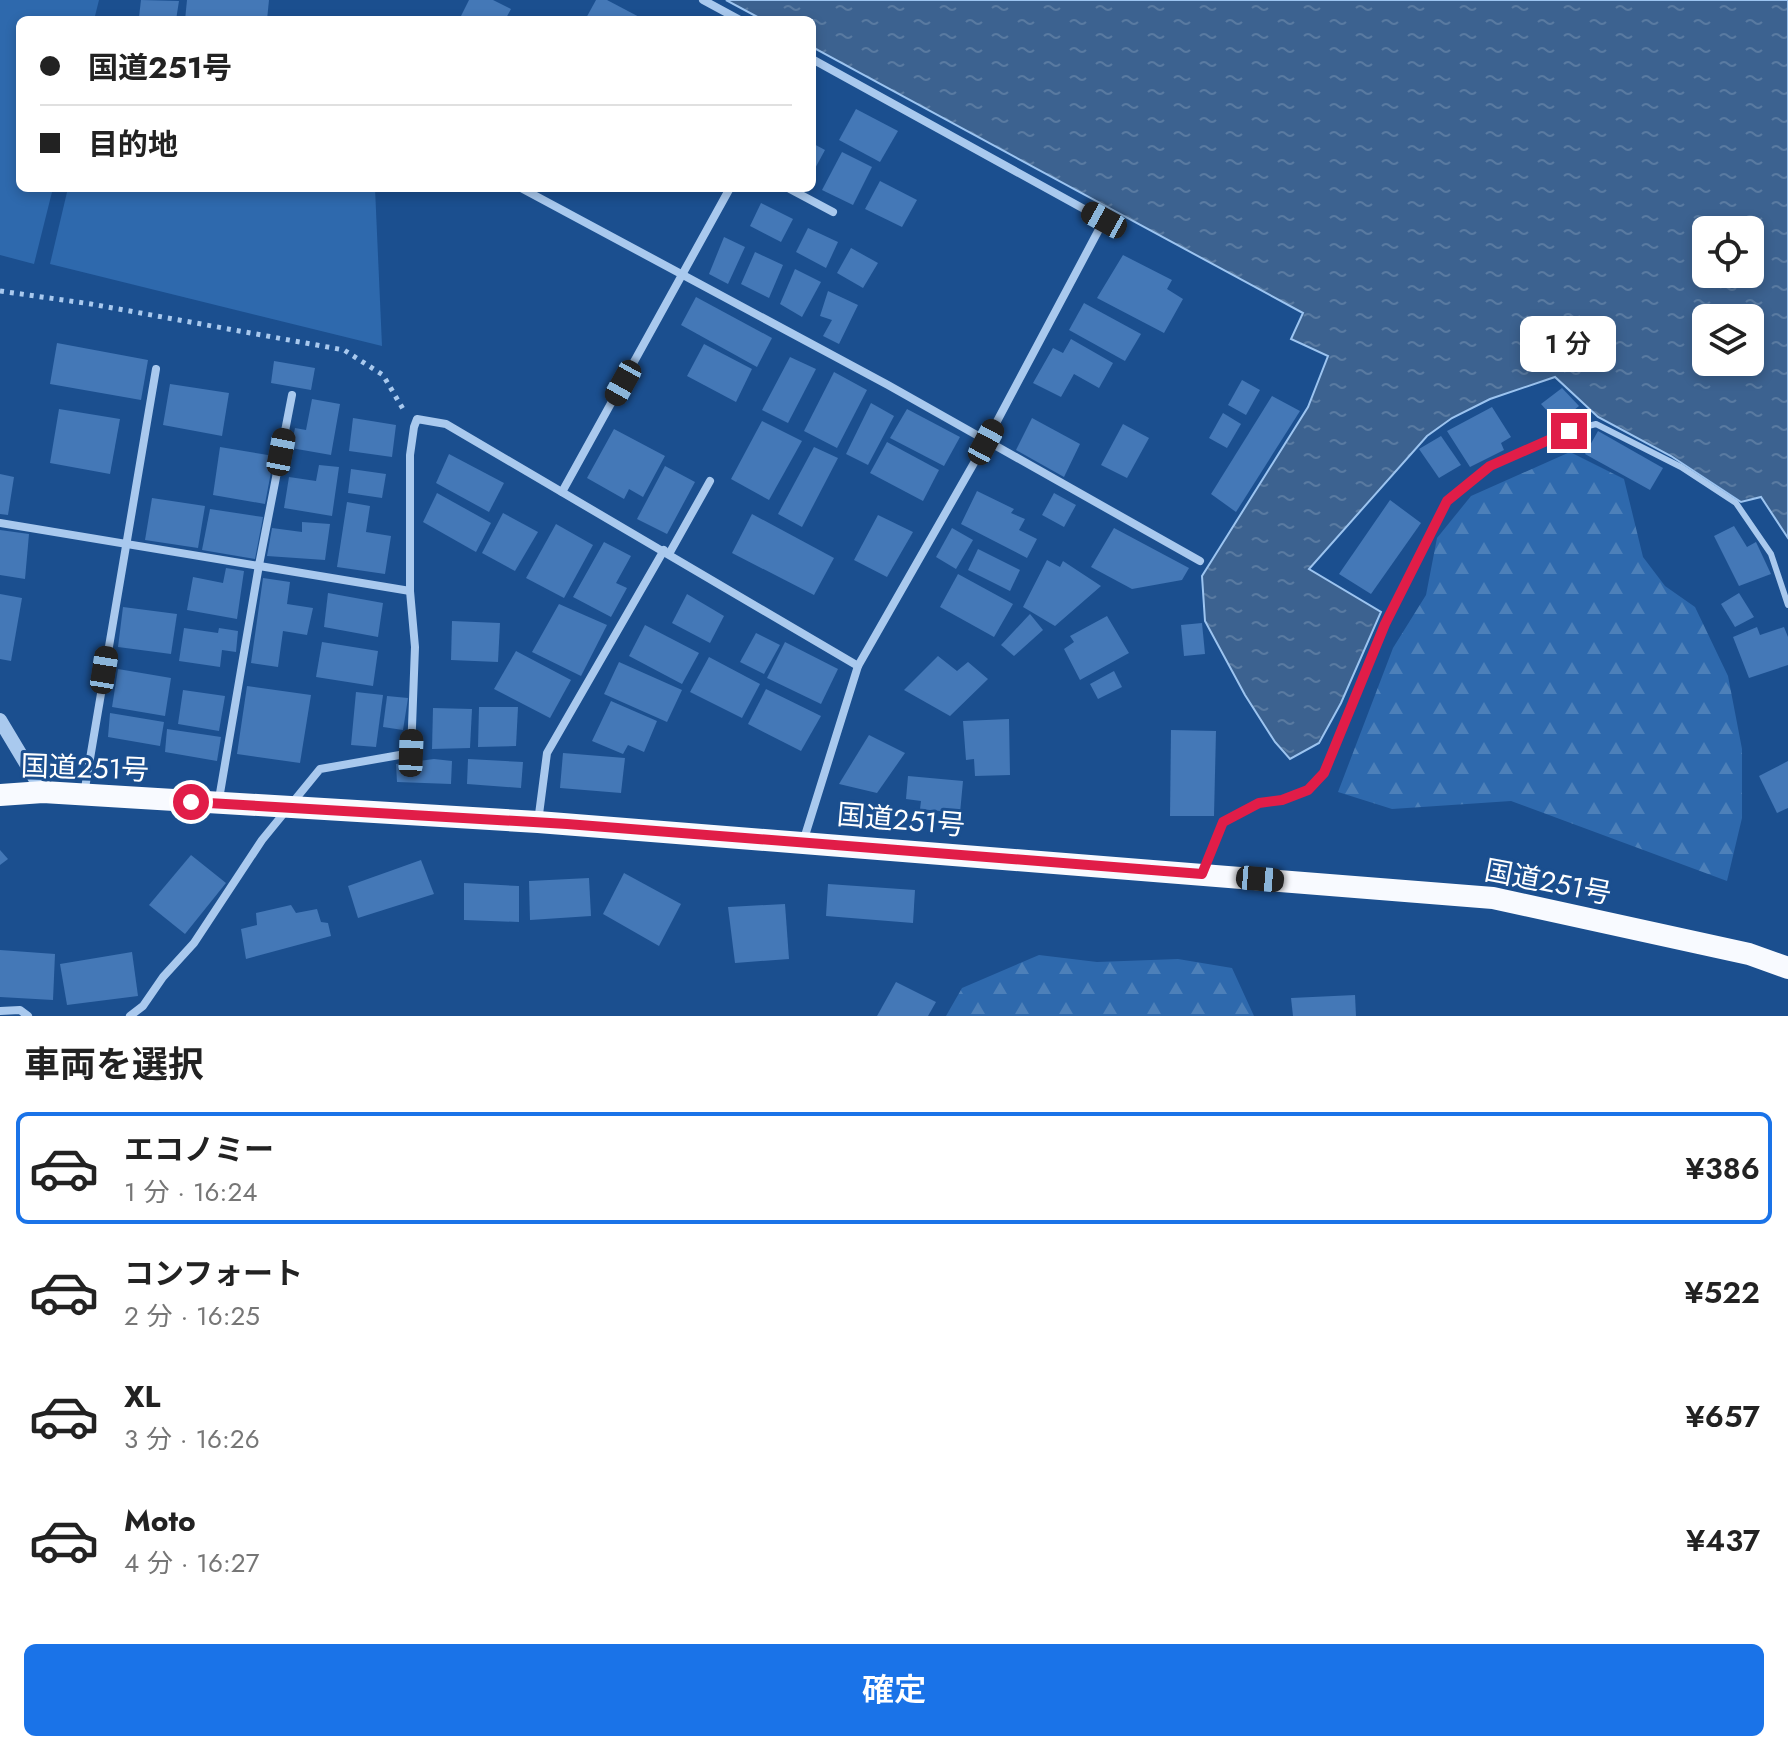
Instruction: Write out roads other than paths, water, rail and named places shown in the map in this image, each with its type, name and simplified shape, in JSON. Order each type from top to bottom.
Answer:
[{"type":"highway","name":"国道251号","points":[[0,795],[43,792],[538,822],[1493,898],[1749,954],[1788,968]]},
{"type":"street","points":[[703,0],[733,16]]},
{"type":"street","points":[[803,842],[858,666],[986,442],[1104,220],[816,61]]},
{"type":"street","points":[[529,192],[888,385],[1200,561]]},
{"type":"street","points":[[562,492],[728,192]]},
{"type":"street","points":[[796,192],[833,212]]},
{"type":"street","points":[[84,795],[156,369]]},
{"type":"street","points":[[218,804],[292,395]]},
{"type":"street","points":[[130,1016],[143,1006],[163,977],[194,943],[262,840],[320,769],[411,753],[415,647],[410,591],[410,455],[417,419],[446,424],[858,666]]},
{"type":"street","points":[[538,822],[547,753],[710,481]]},
{"type":"street","points":[[0,523],[410,591]]},
{"type":"street","points":[[0,720],[43,792]]},
{"type":"street","points":[[0,1011],[20,1010],[28,1016]]},
{"type":"lane","points":[[1202,874],[1223,822],[1259,803],[1282,800],[1308,790],[1324,773],[1385,624],[1447,501],[1490,466],[1569,431],[1596,424],[1681,467],[1736,503],[1771,554],[1788,605]]},
{"type":"water","points":[[726,0],[1788,0],[1788,538],[1761,497],[1741,502],[1671,456],[1598,417],[1555,377],[1490,399],[1452,418],[1427,436],[1309,569],[1381,612],[1341,703],[1319,743],[1290,759],[1275,742],[1245,695],[1205,621],[1202,576],[1308,407],[1328,356],[1291,339],[1303,313],[816,49],[816,16],[756,16]]}]
